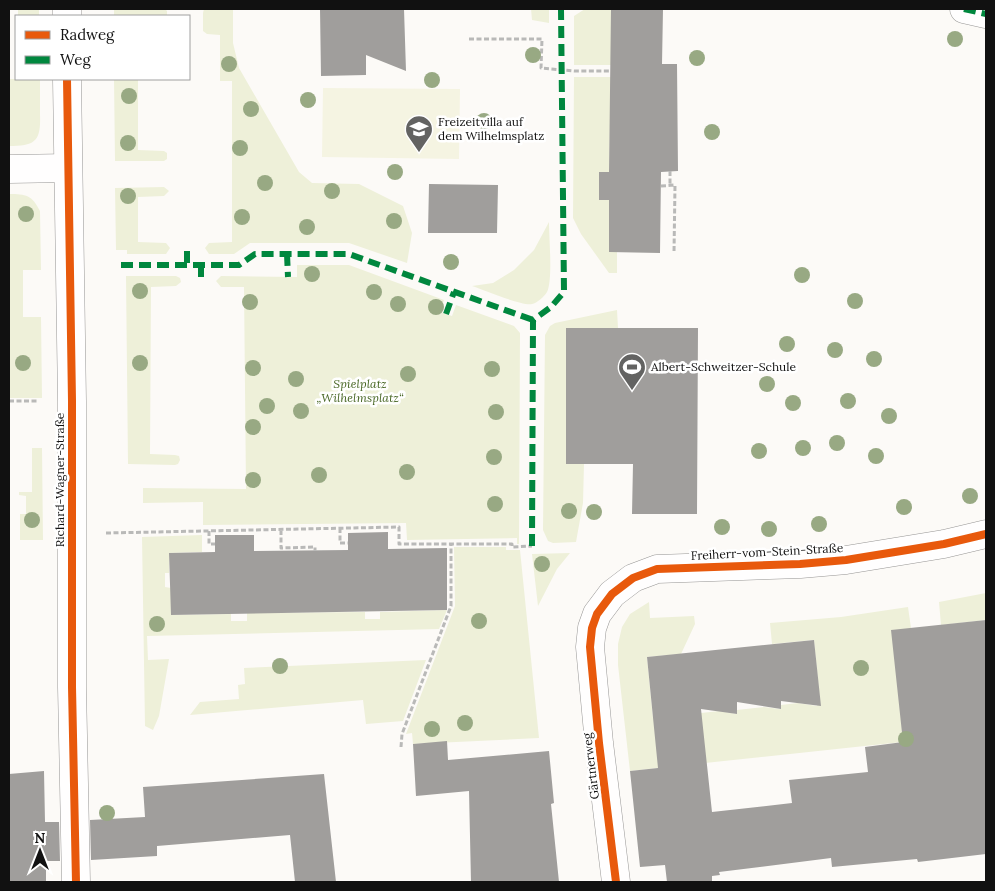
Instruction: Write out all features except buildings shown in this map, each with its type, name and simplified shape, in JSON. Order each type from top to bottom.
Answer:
[{"type":"street","points":[[964,9],[986,14]]},
{"type":"street","name":"Richard-Wagner-Straße","points":[[67,80],[72,401],[72,687],[76,882]]},
{"type":"street","points":[[9,169],[68,168]]},
{"type":"street","name":"Freiherr-vom-Stein-Straße","points":[[590,647],[592,628],[597,614],[604,603],[620,586],[647,572],[668,568],[800,564],[846,560],[944,544],[986,534]]},
{"type":"street","name":"Gärtnerweg","points":[[590,647],[590,664],[616,882]]},
{"type":"path","points":[[469,39],[542,38],[542,68],[574,71],[610,71]]},
{"type":"path","points":[[670,171],[670,186]]},
{"type":"path","points":[[660,186],[675,185],[674,253]]},
{"type":"path","points":[[125,533],[399,527],[400,544],[512,544],[512,547],[532,546]]},
{"type":"path","points":[[340,528],[340,543],[348,543]]},
{"type":"path","points":[[281,530],[281,548],[315,547],[315,551]]},
{"type":"path","points":[[209,531],[209,544],[215,544]]},
{"type":"path","points":[[401,747],[402,734],[451,606],[451,544]]},
{"type":"green space","points":[[18,9],[39,9],[39,15],[18,15]]},
{"type":"green space","points":[[114,9],[165,9],[167,11],[167,15],[114,15]]},
{"type":"green space","points":[[204,9],[233,9],[233,43],[239,68],[299,172],[312,183],[359,184],[403,206],[412,233],[407,263],[349,243],[250,243],[234,254],[209,254],[205,248],[209,243],[232,242],[232,81],[220,81],[220,35],[207,34],[203,31]]},
{"type":"green space","points":[[531,9],[549,9],[549,23],[532,20]]},
{"type":"green space","points":[[585,9],[611,9],[611,65],[574,65],[574,16]]},
{"type":"green space","points":[[574,77],[611,77],[609,172],[599,172],[599,200],[609,200],[609,252],[617,252],[617,273],[609,273],[581,234],[573,218]]},
{"type":"green space","points":[[9,79],[40,80],[40,123],[38,136],[31,143],[9,146]]},
{"type":"green space","points":[[114,80],[138,80],[138,150],[164,151],[167,153],[167,159],[164,161],[115,161]]},
{"type":"green space","points":[[323,88],[460,89],[459,159],[322,157]]},
{"type":"green space","points":[[164,187],[169,191],[164,196],[138,197],[138,242],[166,243],[170,248],[166,254],[127,254],[127,250],[116,250],[115,188]]},
{"type":"green space","points":[[9,194],[28,196],[40,211],[41,270],[23,270],[23,317],[41,317],[42,398],[9,398]]},
{"type":"green space","points":[[549,222],[550,278],[547,292],[540,300],[532,304],[520,303],[472,286],[493,283],[514,270],[534,250]]},
{"type":"green space","name":"Spielplatz „Wilhelmsplatz“","points":[[297,265],[349,265],[444,300],[440,312],[452,316],[456,305],[514,326],[520,333],[519,544],[517,544],[517,538],[407,540],[406,523],[203,525],[203,502],[143,503],[143,488],[246,489],[244,287],[221,287],[216,281],[221,276],[297,277]]},
{"type":"green space","points":[[126,276],[176,276],[180,278],[181,282],[176,286],[151,287],[150,454],[179,456],[180,460],[175,465],[128,464]]},
{"type":"green space","points":[[617,310],[618,328],[584,464],[583,503],[576,542],[553,543],[548,541],[543,530],[545,335],[550,326],[555,323]]},
{"type":"green space","points":[[32,448],[42,448],[43,540],[20,540],[20,514],[26,514],[26,496],[19,495],[19,492],[32,492]]},
{"type":"green space","points":[[202,535],[202,552],[169,553],[169,573],[165,573],[165,587],[171,588],[171,615],[231,614],[231,621],[247,621],[247,613],[365,612],[365,619],[380,619],[380,612],[447,610],[439,629],[147,636],[148,660],[169,659],[159,716],[153,730],[145,726],[142,537]]},
{"type":"green space","points":[[454,547],[506,547],[506,550],[520,550],[539,738],[413,744],[412,733],[406,734],[455,606]]},
{"type":"green space","points":[[570,553],[557,569],[538,606],[532,554]]},
{"type":"green space","points":[[986,593],[986,620],[941,625],[939,602]]},
{"type":"green space","points":[[649,602],[650,618],[694,616],[695,624],[681,654],[647,657],[653,718],[720,711],[737,714],[737,710],[764,707],[780,709],[781,705],[798,703],[817,706],[817,701],[820,701],[814,640],[772,644],[770,623],[841,617],[908,607],[911,628],[982,683],[986,683],[986,733],[630,771],[618,665],[618,644],[622,627],[630,614]]},
{"type":"green space","points":[[426,660],[403,721],[366,724],[363,700],[190,715],[200,702],[239,699],[238,685],[245,684],[244,668]]},
{"type":"marked path","points":[[532,546],[533,320],[551,307],[564,292],[561,9]]},
{"type":"marked path","points":[[964,9],[986,14]]},
{"type":"marked path","points":[[187,251],[187,265]]},
{"type":"marked path","points":[[121,265],[239,265],[255,254],[349,254],[533,320]]},
{"type":"marked path","points":[[287,254],[288,277]]},
{"type":"marked path","points":[[201,265],[201,280]]},
{"type":"marked path","points":[[446,314],[454,292]]},
{"type":"cycle path","points":[[67,80],[72,401],[72,687],[76,882]]},
{"type":"cycle path","points":[[616,882],[599,743],[590,647],[592,628],[597,614],[612,594],[633,578],[657,569],[800,564],[846,560],[944,544],[986,534]]},
{"type":"place","name":"Freizeitvilla auf dem Wilhelmsplatz","points":[[419,153]]},
{"type":"place","name":"Albert-Schweitzer-Schule","points":[[632,391]]}]
